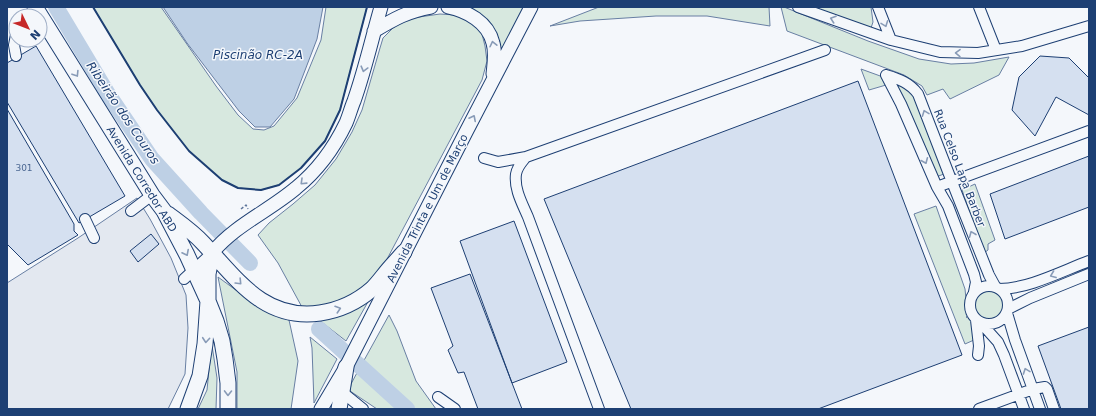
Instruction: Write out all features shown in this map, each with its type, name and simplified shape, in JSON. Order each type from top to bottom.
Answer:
[{"type":"highway","name":"Avenida Corredor ABD","points":[[48,33],[152,195],[164,211],[189,274],[208,301],[222,341],[228,383],[228,409]]},
{"type":"highway","points":[[164,211],[215,250],[243,286],[260,300],[281,310],[299,314],[313,314],[331,311],[346,306],[358,299],[373,288],[404,252]]},
{"type":"highway","points":[[188,409],[200,376],[205,344],[208,274],[215,250]]},
{"type":"highway","points":[[339,409],[347,365]]},
{"type":"main road","points":[[215,250],[235,231],[296,189],[318,166],[333,147],[347,122],[359,86],[381,7]]},
{"type":"main road","points":[[374,31],[402,15],[431,7]]},
{"type":"main road","points":[[448,7],[464,11],[473,16],[483,25],[491,36],[493,42],[494,60],[492,82]]},
{"type":"main road","name":"Avenida Trinta e Um de Março","points":[[321,409],[347,365],[404,252],[532,7]]},
{"type":"street","points":[[798,7],[891,40],[940,52],[978,53],[1022,46],[1089,26]]},
{"type":"street","points":[[878,7],[891,40]]},
{"type":"street","points":[[979,7],[996,50]]},
{"type":"street","points":[[484,158],[498,162],[526,157],[825,50]]},
{"type":"street","name":"Rua Celso Lapa Barber","points":[[937,187],[901,104],[886,75],[904,82],[914,88],[918,94],[989,275],[997,287]]},
{"type":"street","points":[[978,355],[975,322],[969,308],[971,295],[976,282],[948,206],[937,187],[1089,131]]},
{"type":"street","points":[[526,157],[516,173],[517,191],[599,409]]},
{"type":"street","points":[[132,211],[152,195]]},
{"type":"street","points":[[85,219],[94,238]]},
{"type":"street","points":[[189,274],[215,250]]},
{"type":"street","points":[[971,295],[980,287],[988,285],[1008,289],[1026,286],[1089,261]]},
{"type":"street","points":[[975,322],[987,324],[998,322],[1003,318],[1007,311],[1030,298],[1089,274]]},
{"type":"street","points":[[997,287],[1004,292],[1007,297],[1007,311],[1010,327],[1040,409]]},
{"type":"street","points":[[975,322],[998,342],[1024,409]]},
{"type":"street","points":[[979,409],[1032,389],[1045,387],[1054,409]]},
{"type":"street","points":[[342,392],[364,409]]},
{"type":"street","points":[[446,409],[438,397],[455,409]]},
{"type":"path","points":[[241,209],[246,205],[250,210]]},
{"type":"path","points":[[971,295],[966,304],[966,314],[975,322]]},
{"type":"shaded area","points":[[93,7],[161,7],[238,115],[253,129],[264,130],[274,126],[297,98],[321,40],[326,7],[367,7],[340,110],[325,141],[301,168],[279,185],[261,190],[238,188],[222,180],[189,151],[157,110],[140,85]]},
{"type":"shaded area","points":[[457,7],[527,7],[497,66],[495,41]]},
{"type":"shaded area","points":[[599,7],[769,7],[770,26],[707,16],[656,16],[580,21],[550,26]]},
{"type":"shaded area","points":[[781,7],[919,59],[951,64],[974,63],[1009,57],[999,75],[950,99],[943,89],[927,95],[922,86],[904,75],[787,31]]},
{"type":"shaded area","points":[[811,7],[871,7],[873,22],[871,28]]},
{"type":"shaded area","points":[[440,14],[455,15],[472,22],[482,34],[487,61],[482,80],[386,261],[370,284],[330,307],[303,309],[278,263],[258,235],[269,223],[315,185],[336,159],[352,132],[362,110],[383,38],[401,22],[412,18]]},
{"type":"shaded area","points":[[861,69],[883,77],[886,85],[869,90]]},
{"type":"shaded area","points":[[895,83],[905,86],[914,97],[944,174],[933,178]]},
{"type":"shaded area","points":[[975,184],[995,240],[988,244],[988,250],[984,253],[962,190]]},
{"type":"shaded area","points":[[137,198],[171,258],[186,295],[188,328],[185,374],[168,409],[7,409],[7,283]]},
{"type":"shaded area","points":[[936,206],[965,289],[965,304],[967,312],[973,322],[974,340],[965,344],[914,214]]},
{"type":"shaded area","points":[[218,277],[259,307],[289,320],[298,361],[291,409],[237,409],[237,372]]},
{"type":"shaded area","points":[[986,289],[992,289],[1002,296],[1005,305],[1004,311],[998,318],[992,321],[986,321],[976,314],[973,308],[973,302],[980,292]]},
{"type":"shaded area","points":[[369,300],[346,341],[319,320]]},
{"type":"shaded area","points":[[389,315],[397,331],[416,381],[436,409],[413,409],[362,364]]},
{"type":"shaded area","points":[[310,337],[337,359],[314,403],[312,348]]},
{"type":"shaded area","points":[[211,339],[217,378],[216,409],[198,409],[207,390]]},
{"type":"shaded area","points":[[359,369],[404,409],[377,409],[350,391],[351,384]]},
{"type":"water","name":"Piscinão RC-2A","points":[[163,7],[323,7],[317,39],[294,99],[270,127],[255,127],[239,111],[187,43]]},
{"type":"building","points":[[33,48],[37,48],[125,196],[79,223],[7,102],[7,63]]},
{"type":"building","points":[[1040,56],[1069,58],[1089,78],[1089,115],[1056,97],[1035,136],[1012,110],[1019,77]]},
{"type":"building","points":[[858,81],[962,355],[818,409],[631,409],[544,199]]},
{"type":"building","points":[[7,109],[74,224],[74,231],[78,235],[28,265],[7,244]]},
{"type":"building","points":[[1089,156],[1089,207],[1005,239],[990,194]]},
{"type":"building","points":[[514,221],[567,362],[512,383],[460,241]]},
{"type":"building","points":[[151,234],[159,244],[138,262],[130,251]]},
{"type":"building","points":[[470,274],[522,409],[478,409],[464,372],[458,373],[448,350],[453,346],[431,288]]},
{"type":"building","points":[[1089,327],[1089,409],[1061,409],[1038,346]]},
{"type":"waterway","name":"Ribeirão dos Couros","points":[[56,7],[108,94],[152,159],[201,213],[250,263]]},
{"type":"waterway","name":"Ribeirão dos Couros","points":[[319,329],[407,409]]},
{"type":"wall","points":[[93,7],[140,85],[157,110],[189,151],[222,180],[238,188],[261,190],[279,185],[301,168],[325,141],[340,110],[367,7]]}]
